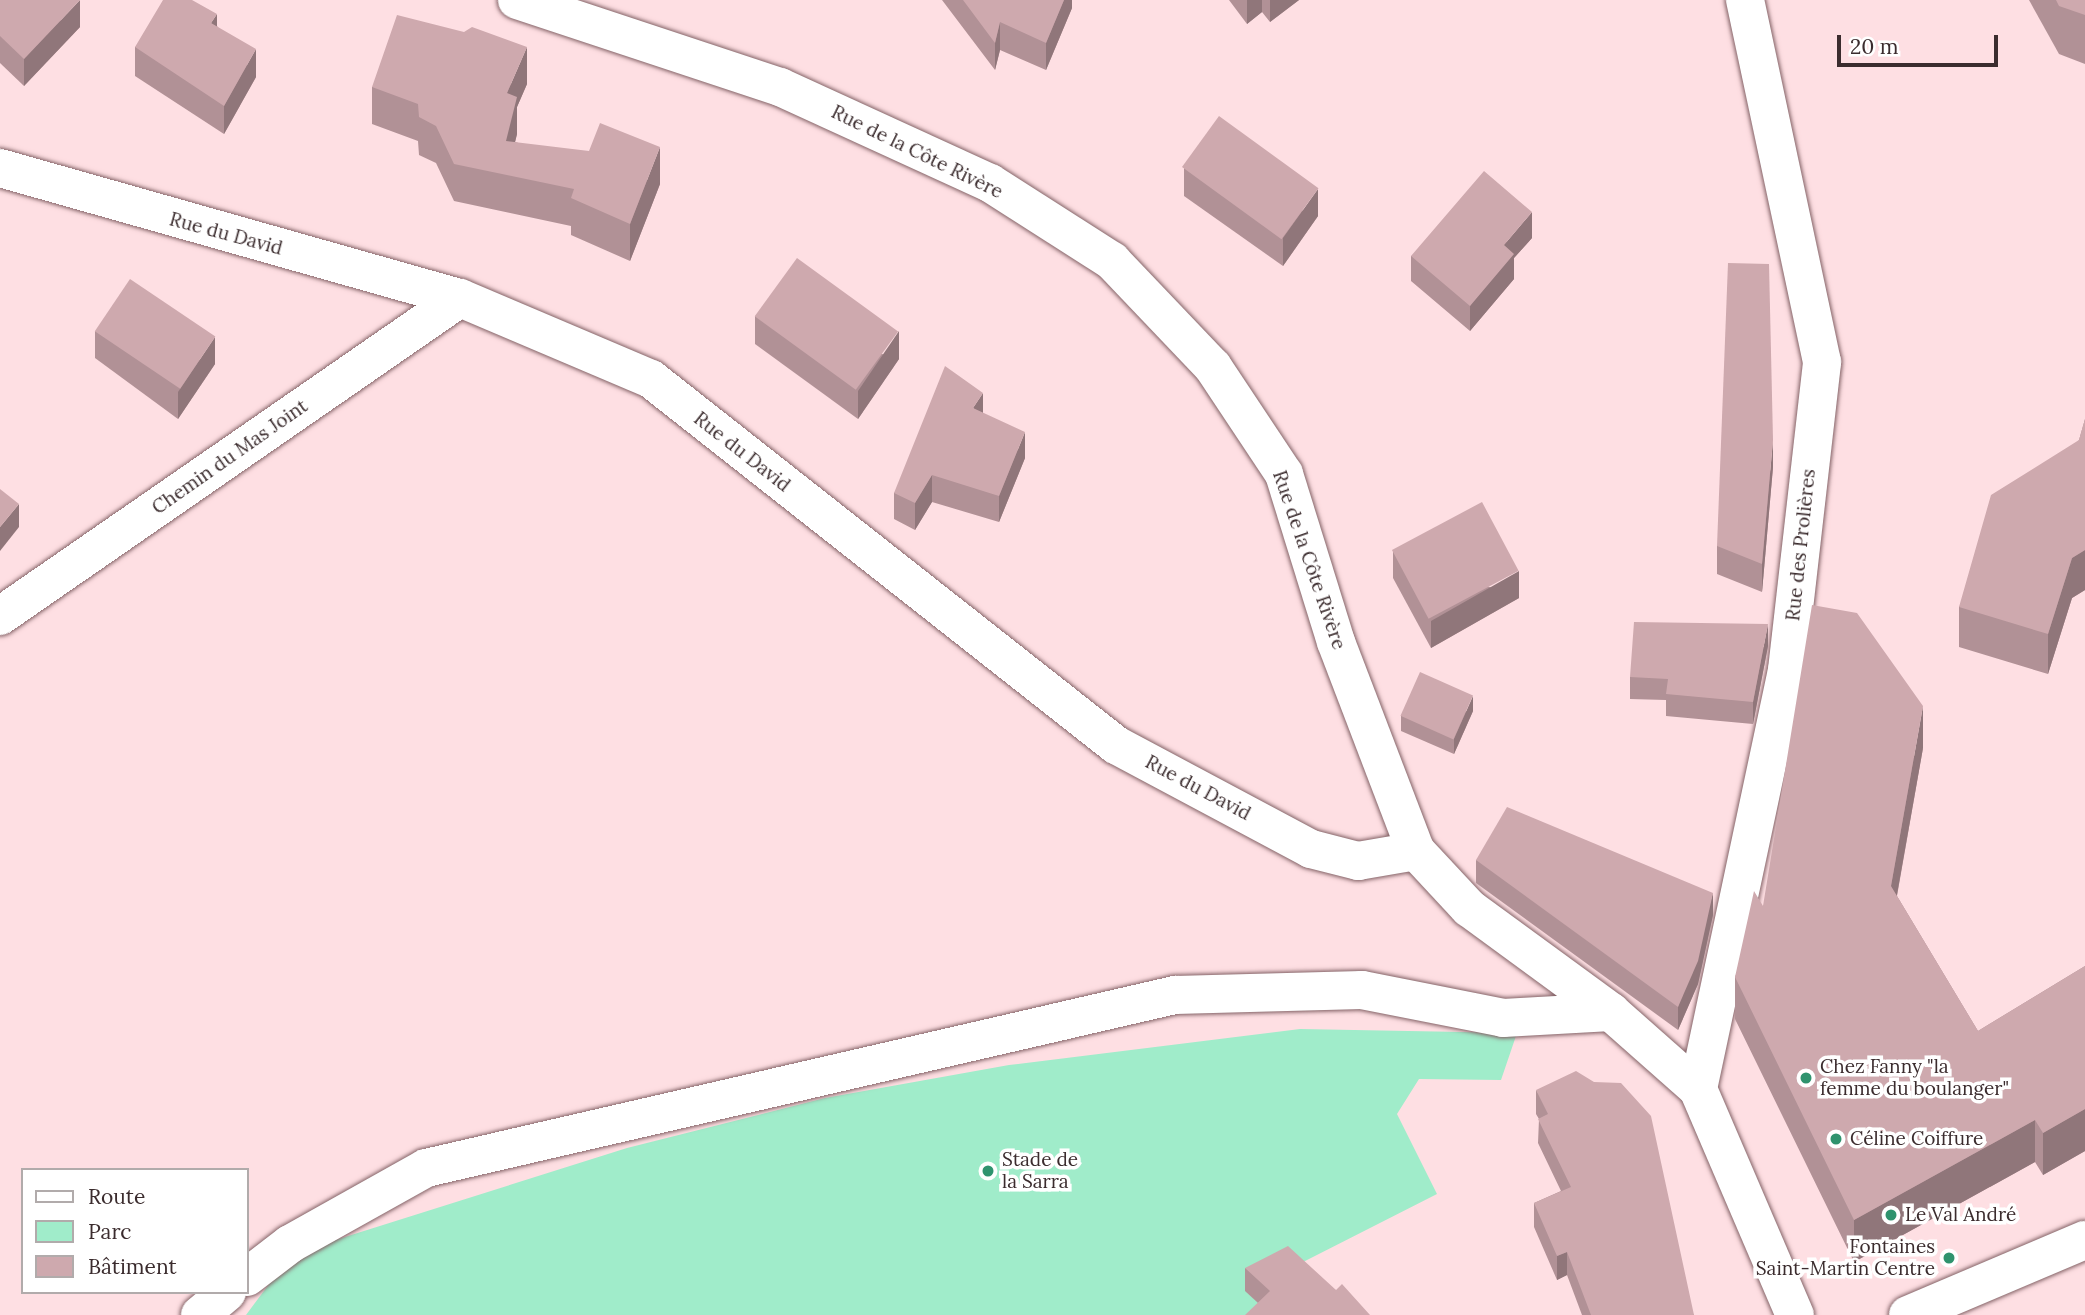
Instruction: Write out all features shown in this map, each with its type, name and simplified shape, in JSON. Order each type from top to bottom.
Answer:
[{"type":"street","name":"Rue de la Côte Rivère","points":[[517,0],[780,87],[990,183],[1111,261],[1213,367],[1284,474],[1336,642],[1416,851],[1469,908],[1611,1012],[1698,1089]]},
{"type":"street","name":"Rue des Prolières","points":[[1698,1089],[1787,670],[1822,362],[1745,0]]},
{"type":"street","name":"Rue du David","points":[[0,168],[460,298],[650,379],[1116,745],[1311,849],[1358,861],[1416,851]]},
{"type":"street","name":"Chemin du Mas Joint","points":[[0,616],[460,298]]},
{"type":"street","points":[[248,1276],[290,1244],[426,1168],[1175,996],[1362,990],[1503,1018],[1611,1012]]},
{"type":"street","points":[[1698,1089],[1795,1315]]},
{"type":"street","points":[[1908,1315],[2085,1240]]},
{"type":"street","points":[[200,1315],[224,1294]]},
{"type":"green space","name":"Stade de la Sarra","points":[[1300,1029],[1517,1033],[1501,1080],[1419,1079],[1397,1114],[1437,1194],[1246,1291],[1271,1315],[246,1315],[278,1272],[329,1242],[627,1148],[825,1098],[1009,1065]]},
{"type":"building","points":[[0,0],[80,0],[24,59],[0,36]]},
{"type":"building","points":[[163,0],[192,0],[217,14],[211,23],[256,49],[224,106],[135,47]]},
{"type":"building","points":[[963,0],[1064,0],[1046,43],[1000,22],[995,43]]},
{"type":"building","points":[[2056,0],[2085,0],[2085,15],[2059,6]]},
{"type":"building","points":[[397,15],[464,32],[472,27],[527,47],[507,93],[517,97],[506,141],[589,151],[600,123],[660,147],[630,224],[571,198],[574,189],[454,164],[436,126],[419,117],[418,104],[372,87]]},
{"type":"building","points":[[1219,116],[1319,188],[1281,239],[1182,167]]},
{"type":"building","points":[[1484,171],[1532,212],[1504,245],[1514,254],[1470,306],[1411,256]]},
{"type":"building","points":[[797,258],[898,331],[856,390],[755,316]]},
{"type":"building","points":[[1728,263],[1769,264],[1773,440],[1762,564],[1717,546]]},
{"type":"building","points":[[130,279],[215,337],[180,389],[95,331]]},
{"type":"building","points":[[945,366],[983,393],[973,408],[1025,432],[999,496],[932,475],[915,503],[894,493]]},
{"type":"building","points":[[2085,419],[2085,550],[2072,558],[2048,634],[1959,607],[1991,495],[2079,440]]},
{"type":"building","points":[[0,489],[19,504],[0,527]]},
{"type":"building","points":[[1482,502],[1519,571],[1429,619],[1392,550]]},
{"type":"building","points":[[1812,605],[1857,613],[1923,706],[1891,886],[1978,1031],[2085,966],[2085,1109],[2043,1133],[2035,1120],[1854,1220],[1735,977],[1754,891],[1763,906]]},
{"type":"building","points":[[1634,622],[1768,624],[1753,702],[1666,694],[1668,679],[1630,677]]},
{"type":"building","points":[[1420,672],[1473,696],[1453,739],[1400,716]]},
{"type":"building","points":[[1507,807],[1713,893],[1698,961],[1678,1007],[1476,860]]},
{"type":"building","points":[[1576,1071],[1594,1082],[1621,1083],[1651,1116],[1694,1315],[1591,1315],[1567,1252],[1557,1256],[1534,1203],[1571,1187],[1538,1119],[1548,1114],[1536,1090]]},
{"type":"building","points":[[1288,1246],[1336,1290],[1342,1284],[1370,1315],[1245,1315],[1270,1291],[1245,1268]]},
{"type":"place","name":"Chez Fanny \"la femme du boulanger\"","points":[[1806,1078]]},
{"type":"place","name":"Céline Coiffure","points":[[1836,1139]]},
{"type":"place","name":"Stade de la Sarra","points":[[988,1171]]},
{"type":"place","name":"Le Val André","points":[[1891,1215]]},
{"type":"place","name":"Fontaines Saint-Martin Centre","points":[[1949,1258]]}]
